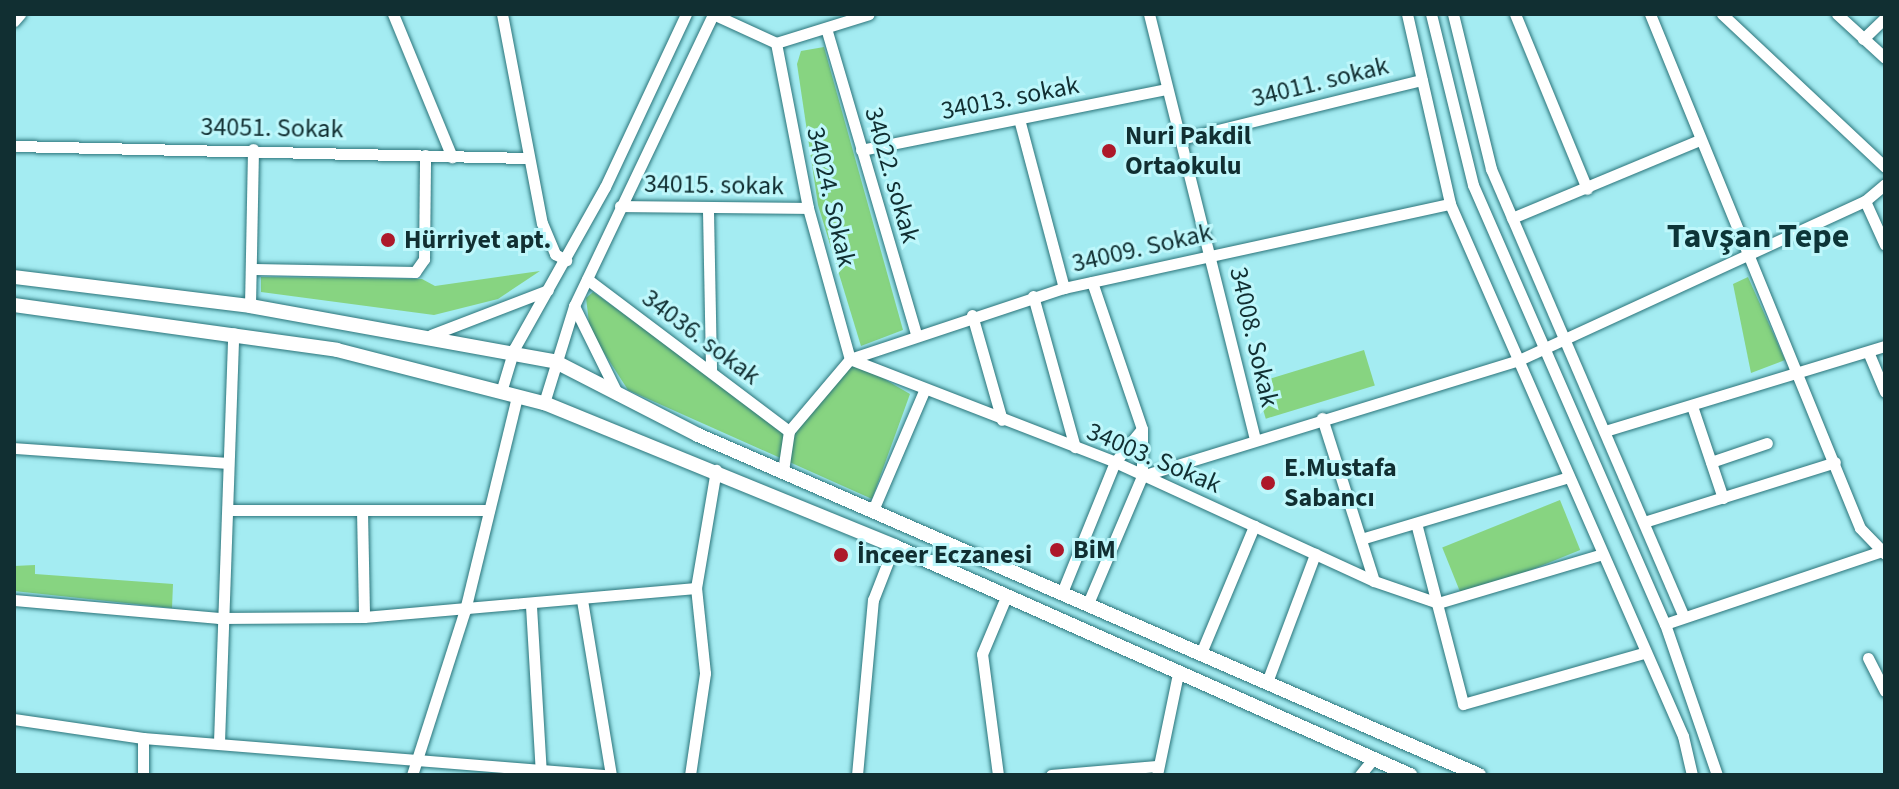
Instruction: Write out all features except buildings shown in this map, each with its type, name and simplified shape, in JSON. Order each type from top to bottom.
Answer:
[{"type":"main road","points":[[14,277],[250,306],[514,349],[554,361],[621,399],[1089,601],[1479,775]]},
{"type":"main road","points":[[14,305],[233,333],[382,359],[544,403],[716,470],[894,546],[1410,775]]},
{"type":"street","points":[[14,21],[20,14]]},
{"type":"street","points":[[393,14],[452,157]]},
{"type":"street","points":[[502,14],[542,223],[555,254],[566,260]]},
{"type":"street","points":[[501,392],[514,349],[566,260],[686,14]]},
{"type":"street","points":[[544,403],[554,361],[574,306],[713,14],[776,43],[869,14]]},
{"type":"street","name":"34008. Sokak","points":[[1149,14],[1212,254],[1255,439]]},
{"type":"street","points":[[1407,14],[1450,204],[1643,653],[1683,736],[1692,775]]},
{"type":"street","points":[[1453,14],[1491,169],[1682,613]]},
{"type":"street","points":[[1515,14],[1587,189]]},
{"type":"street","points":[[1650,14],[1746,257],[1799,373],[1860,528],[1884,552],[1682,613],[1665,624]]},
{"type":"street","points":[[1722,14],[1885,167]]},
{"type":"street","points":[[1837,14],[1885,58]]},
{"type":"street","points":[[1435,15],[1473,185],[1540,351],[1665,624],[1717,775]]},
{"type":"street","points":[[1863,39],[1885,18]]},
{"type":"street","name":"34022. sokak","points":[[826,28],[916,334]]},
{"type":"street","name":"34024. Sokak","points":[[776,43],[808,208],[850,359]]},
{"type":"street","name":"34011. sokak","points":[[1181,139],[1422,80]]},
{"type":"street","name":"34013. sokak","points":[[861,150],[1167,89]]},
{"type":"street","points":[[1019,119],[1064,288]]},
{"type":"street","points":[[1512,218],[1699,140]]},
{"type":"street","name":"34051. Sokak","points":[[14,146],[253,149],[528,158]]},
{"type":"street","points":[[250,306],[254,269],[253,149]]},
{"type":"street","points":[[254,269],[415,272],[424,259],[425,155]]},
{"type":"street","points":[[1142,476],[1322,418],[1519,360],[1865,201],[1885,184]]},
{"type":"street","points":[[1865,201],[1885,245]]},
{"type":"street","name":"34009. Sokak","points":[[850,359],[1033,296],[1212,254],[1450,204]]},
{"type":"street","name":"34015. sokak","points":[[620,206],[708,211],[808,208]]},
{"type":"street","points":[[708,211],[711,371]]},
{"type":"street","name":"34036. sokak","points":[[587,279],[789,431]]},
{"type":"street","points":[[1089,601],[1142,476],[1142,429],[1092,282]]},
{"type":"street","points":[[431,335],[549,290]]},
{"type":"street","points":[[1033,296],[1075,447]]},
{"type":"street","points":[[574,306],[621,399]]},
{"type":"street","points":[[972,315],[1002,420]]},
{"type":"street","points":[[219,742],[219,618],[229,510],[226,463],[233,333]]},
{"type":"street","points":[[1605,431],[1869,354],[1885,346]]},
{"type":"street","points":[[1869,354],[1885,392]]},
{"type":"street","points":[[783,471],[789,431],[850,359]]},
{"type":"street","name":"34003. Sokak","points":[[850,359],[924,391],[1115,462],[1374,581],[1438,603]]},
{"type":"street","points":[[873,510],[924,391]]},
{"type":"street","points":[[412,775],[465,610],[517,396]]},
{"type":"street","points":[[1692,406],[1723,498]]},
{"type":"street","points":[[1322,418],[1374,581]]},
{"type":"street","points":[[1063,590],[1115,462],[1142,429]]},
{"type":"street","points":[[1711,462],[1767,443]]},
{"type":"street","points":[[14,448],[226,463]]},
{"type":"street","points":[[1644,522],[1835,462]]},
{"type":"street","points":[[690,775],[705,673],[696,588],[716,470]]},
{"type":"street","points":[[1361,539],[1569,477]]},
{"type":"street","points":[[229,510],[489,510]]},
{"type":"street","points":[[362,510],[364,617]]},
{"type":"street","points":[[1416,523],[1463,704],[1643,653]]},
{"type":"street","points":[[1201,653],[1254,526]]},
{"type":"street","points":[[857,775],[873,600],[894,546]]},
{"type":"street","points":[[1267,682],[1315,554]]},
{"type":"street","points":[[1438,603],[1602,554]]},
{"type":"street","points":[[14,600],[219,618],[364,617],[531,606],[696,588]]},
{"type":"street","points":[[998,775],[982,654],[1006,597]]},
{"type":"street","points":[[582,600],[611,775]]},
{"type":"street","points":[[531,606],[540,771]]},
{"type":"street","points":[[1868,658],[1885,691]]},
{"type":"street","points":[[1051,775],[1157,770],[1178,674]]},
{"type":"street","points":[[14,719],[143,738],[604,775]]},
{"type":"street","points":[[143,738],[143,775]]},
{"type":"street","points":[[1360,775],[1372,760]]},
{"type":"green space","points":[[824,47],[903,330],[861,346],[818,205],[797,64],[801,51]]},
{"type":"green space","points":[[540,271],[498,299],[434,315],[261,292],[261,277],[422,279],[435,286]]},
{"type":"green space","points":[[1748,277],[1785,360],[1751,373],[1733,284]]},
{"type":"green space","points":[[593,292],[788,431],[850,359],[910,394],[872,499],[628,390],[590,331],[586,298]]},
{"type":"green space","points":[[1364,350],[1375,385],[1266,419],[1255,383]]},
{"type":"green space","points":[[1560,500],[1580,550],[1462,598],[1442,548]]},
{"type":"green space","points":[[35,565],[35,574],[173,584],[172,608],[14,591],[14,566]]},
{"type":"place","name":"Nuri Pakdil Ortaokulu","points":[[1109,151]]},
{"type":"place","name":"Hürriyet apt.","points":[[388,240]]},
{"type":"place","name":"E.Mustafa Sabancı","points":[[1268,483]]},
{"type":"place","name":"BiM","points":[[1057,550]]},
{"type":"place","name":"İnceer Eczanesi","points":[[841,555]]},
{"type":"district","name":"Tavşan Tepe","points":[[1758,237]]}]
